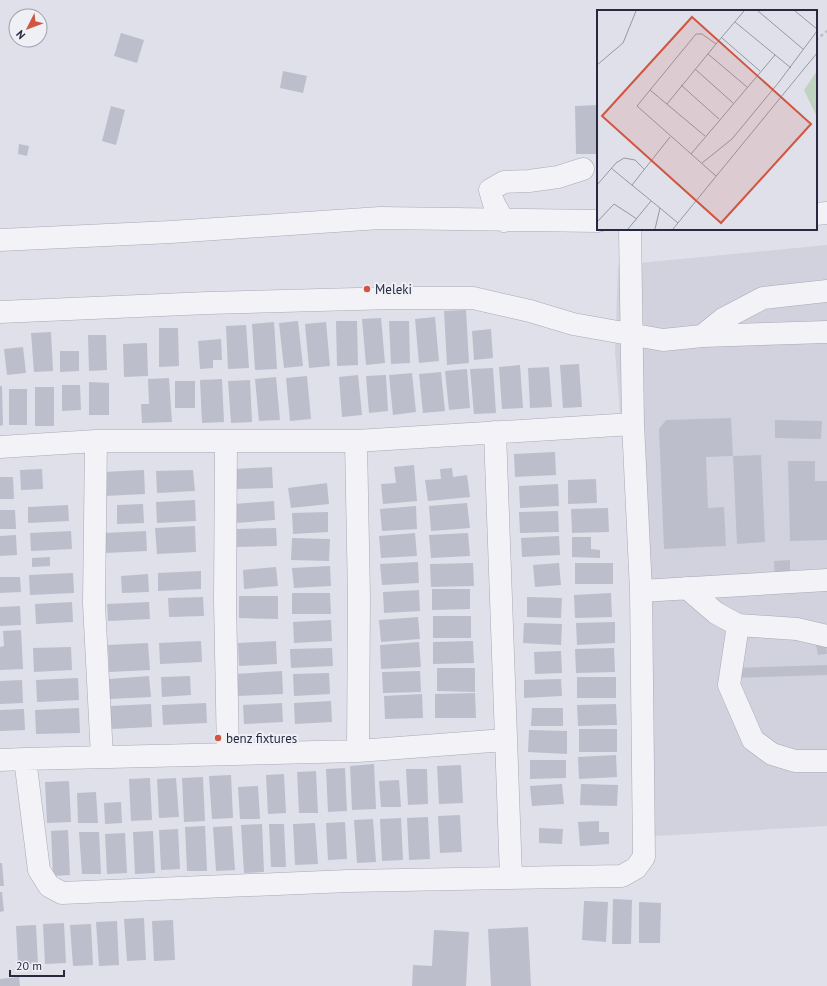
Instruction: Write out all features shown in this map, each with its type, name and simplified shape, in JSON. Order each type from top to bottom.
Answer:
[{"type":"street","points":[[504,220],[494,204],[490,190],[494,186],[504,182],[529,181],[558,177],[583,168]]},
{"type":"street","points":[[817,214],[827,213]]},
{"type":"street","points":[[0,240],[178,231],[380,218],[597,221]]},
{"type":"street","points":[[26,760],[39,870],[49,886],[62,893],[348,881],[622,876],[636,868],[644,857],[641,591],[633,424],[630,230]]},
{"type":"street","points":[[702,336],[723,319],[763,298],[827,291]]},
{"type":"street","points":[[0,312],[208,303],[394,298],[473,298],[530,311],[573,324],[631,336],[663,340],[702,336],[827,332]]},
{"type":"street","points":[[0,447],[96,441],[356,441],[633,424]]},
{"type":"street","points":[[495,432],[511,877]]},
{"type":"street","points":[[96,441],[94,604],[102,757]]},
{"type":"street","points":[[356,441],[359,598],[358,751]]},
{"type":"street","points":[[226,442],[225,600],[228,754]]},
{"type":"street","points":[[641,591],[827,580]]},
{"type":"street","points":[[687,588],[716,613],[738,625],[797,629],[827,636]]},
{"type":"street","points":[[738,625],[729,685],[753,740],[772,754],[795,761],[827,761]]},
{"type":"street","points":[[0,760],[358,751],[505,740]]},
{"type":"path","points":[[817,39],[827,32]]},
{"type":"shaded area","points":[[827,245],[827,826],[655,836],[615,352],[618,265]]},
{"type":"building","points":[[121,33],[144,40],[137,63],[114,56]]},
{"type":"building","points":[[283,71],[307,76],[303,93],[280,88]]},
{"type":"building","points":[[597,105],[597,154],[576,154],[575,106]]},
{"type":"building","points":[[111,106],[125,110],[116,145],[102,141]]},
{"type":"building","points":[[19,144],[29,146],[27,156],[18,154]]},
{"type":"building","points":[[466,310],[469,363],[447,365],[444,311]]},
{"type":"building","points":[[435,317],[439,361],[419,363],[415,319]]},
{"type":"building","points":[[381,318],[385,363],[366,365],[362,319]]},
{"type":"building","points":[[298,321],[303,366],[284,368],[279,323]]},
{"type":"building","points":[[336,321],[357,321],[358,365],[337,366]]},
{"type":"building","points":[[389,321],[409,321],[410,363],[391,364]]},
{"type":"building","points":[[274,322],[277,369],[255,370],[252,324]]},
{"type":"building","points":[[326,322],[330,366],[309,368],[305,324]]},
{"type":"building","points":[[246,325],[249,368],[228,369],[226,326]]},
{"type":"building","points":[[159,328],[178,328],[179,366],[159,367]]},
{"type":"building","points":[[491,329],[493,358],[474,360],[472,331]]},
{"type":"building","points":[[51,332],[53,371],[34,372],[31,333]]},
{"type":"building","points":[[88,335],[106,335],[107,370],[89,371]]},
{"type":"building","points":[[221,339],[222,360],[213,360],[213,368],[200,369],[198,341]]},
{"type":"building","points":[[147,343],[148,376],[124,377],[123,344]]},
{"type":"building","points":[[23,347],[26,373],[7,375],[4,349]]},
{"type":"building","points":[[60,351],[79,351],[79,371],[60,372]]},
{"type":"building","points":[[579,364],[582,407],[563,408],[560,365]]},
{"type":"building","points":[[520,365],[523,408],[502,409],[499,367]]},
{"type":"building","points":[[549,367],[552,407],[530,408],[528,368]]},
{"type":"building","points":[[493,368],[496,413],[474,414],[470,369]]},
{"type":"building","points":[[467,369],[470,408],[449,410],[445,371]]},
{"type":"building","points":[[441,372],[445,411],[423,413],[419,374]]},
{"type":"building","points":[[412,373],[416,412],[393,415],[389,375]]},
{"type":"building","points":[[358,375],[362,415],[342,417],[339,377]]},
{"type":"building","points":[[386,375],[388,411],[369,413],[366,376]]},
{"type":"building","points":[[307,376],[311,419],[290,421],[286,378]]},
{"type":"building","points":[[276,377],[280,420],[259,421],[255,379]]},
{"type":"building","points":[[169,378],[172,422],[142,423],[141,404],[149,404],[148,379]]},
{"type":"building","points":[[222,379],[224,422],[202,423],[200,380]]},
{"type":"building","points":[[250,380],[252,422],[231,423],[228,381]]},
{"type":"building","points":[[175,381],[195,381],[195,408],[175,408]]},
{"type":"building","points":[[89,382],[109,383],[109,415],[89,415]]},
{"type":"building","points":[[62,385],[80,385],[81,410],[62,411]]},
{"type":"building","points":[[0,386],[2,386],[3,425],[0,426]]},
{"type":"building","points":[[35,387],[54,387],[54,426],[35,426]]},
{"type":"building","points":[[9,389],[27,389],[27,425],[9,425]]},
{"type":"building","points":[[731,418],[733,456],[706,457],[708,508],[724,507],[726,546],[664,549],[659,429],[666,420]]},
{"type":"building","points":[[775,420],[822,421],[821,439],[775,438]]},
{"type":"building","points":[[555,452],[556,475],[515,477],[514,454]]},
{"type":"building","points":[[761,455],[765,542],[737,544],[733,456]]},
{"type":"building","points":[[788,461],[815,461],[815,481],[827,481],[827,540],[790,541]]},
{"type":"building","points":[[414,465],[417,501],[383,504],[381,484],[396,483],[394,467]]},
{"type":"building","points":[[272,467],[273,488],[236,489],[235,469]]},
{"type":"building","points":[[452,468],[453,477],[467,475],[470,497],[428,501],[425,480],[441,479],[440,469]]},
{"type":"building","points":[[42,469],[43,489],[21,490],[20,470]]},
{"type":"building","points":[[144,470],[145,494],[104,496],[103,472]]},
{"type":"building","points":[[193,470],[195,491],[157,493],[156,471]]},
{"type":"building","points":[[0,477],[13,477],[14,499],[0,499]]},
{"type":"building","points":[[596,479],[597,503],[568,504],[568,480]]},
{"type":"building","points":[[327,483],[329,504],[291,508],[288,488]]},
{"type":"building","points":[[558,484],[559,506],[520,508],[519,486]]},
{"type":"building","points":[[195,500],[196,521],[157,523],[156,502]]},
{"type":"building","points":[[274,501],[275,520],[235,523],[234,504]]},
{"type":"building","points":[[467,503],[470,528],[431,531],[429,506]]},
{"type":"building","points":[[143,504],[144,523],[117,524],[117,505]]},
{"type":"building","points":[[68,505],[69,521],[28,523],[28,507]]},
{"type":"building","points":[[416,506],[417,529],[382,531],[380,509]]},
{"type":"building","points":[[608,508],[609,532],[572,533],[571,509]]},
{"type":"building","points":[[0,510],[15,510],[16,529],[0,529]]},
{"type":"building","points":[[558,511],[559,532],[520,533],[519,512]]},
{"type":"building","points":[[328,512],[328,532],[293,534],[292,513]]},
{"type":"building","points":[[195,526],[196,552],[157,554],[155,528]]},
{"type":"building","points":[[276,528],[277,546],[237,547],[236,529]]},
{"type":"building","points":[[71,531],[72,549],[31,551],[30,533]]},
{"type":"building","points":[[146,531],[147,551],[105,553],[104,533]]},
{"type":"building","points":[[415,533],[417,556],[381,558],[379,536]]},
{"type":"building","points":[[468,533],[470,556],[431,558],[429,535]]},
{"type":"building","points":[[16,535],[17,555],[0,556],[0,536]]},
{"type":"building","points":[[559,536],[560,555],[522,557],[521,538]]},
{"type":"building","points":[[572,537],[591,537],[591,549],[600,550],[600,558],[572,557]]},
{"type":"building","points":[[292,538],[330,539],[329,561],[291,560]]},
{"type":"building","points":[[50,557],[50,566],[32,567],[32,558]]},
{"type":"building","points":[[790,560],[790,577],[775,578],[774,561]]},
{"type":"building","points":[[418,562],[419,583],[382,585],[380,564]]},
{"type":"building","points":[[473,563],[474,586],[431,587],[430,564]]},
{"type":"building","points":[[559,563],[561,585],[535,587],[533,565]]},
{"type":"building","points":[[575,563],[613,563],[613,584],[575,584]]},
{"type":"building","points":[[330,566],[331,586],[294,588],[292,568]]},
{"type":"building","points":[[276,567],[278,586],[244,589],[243,570]]},
{"type":"building","points":[[201,571],[201,589],[158,591],[158,573]]},
{"type":"building","points":[[73,573],[74,593],[30,595],[29,575]]},
{"type":"building","points":[[148,574],[149,592],[122,593],[121,576]]},
{"type":"building","points":[[0,577],[20,577],[21,592],[0,593]]},
{"type":"building","points":[[432,589],[470,589],[470,609],[432,610]]},
{"type":"building","points":[[419,590],[420,611],[384,613],[383,592]]},
{"type":"building","points":[[292,593],[330,593],[331,614],[292,614]]},
{"type":"building","points":[[611,593],[612,617],[575,618],[574,595]]},
{"type":"building","points":[[239,596],[278,596],[278,619],[239,618]]},
{"type":"building","points":[[203,597],[204,616],[169,617],[168,598]]},
{"type":"building","points":[[527,597],[562,598],[561,618],[527,617]]},
{"type":"building","points":[[72,602],[73,622],[36,624],[35,604]]},
{"type":"building","points":[[149,602],[150,619],[108,621],[107,604]]},
{"type":"building","points":[[20,606],[21,625],[0,626],[0,607]]},
{"type":"building","points":[[433,616],[471,616],[471,638],[433,638]]},
{"type":"building","points":[[418,617],[420,639],[381,642],[379,620]]},
{"type":"building","points":[[331,620],[332,641],[294,643],[293,622]]},
{"type":"building","points":[[615,622],[615,643],[577,645],[576,623]]},
{"type":"building","points":[[524,623],[562,624],[561,645],[523,643]]},
{"type":"building","points":[[21,630],[23,669],[0,670],[0,647],[4,646],[3,631]]},
{"type":"building","points":[[201,641],[202,662],[160,664],[159,643]]},
{"type":"building","points":[[276,641],[277,664],[239,666],[238,643]]},
{"type":"building","points":[[473,641],[474,663],[433,664],[433,642]]},
{"type":"building","points":[[419,642],[421,667],[381,669],[380,645]]},
{"type":"building","points":[[148,643],[150,670],[109,672],[108,645]]},
{"type":"building","points":[[826,644],[827,654],[818,655],[816,645]]},
{"type":"building","points":[[71,647],[72,670],[34,672],[33,648]]},
{"type":"building","points":[[332,648],[333,666],[291,668],[290,649]]},
{"type":"building","points":[[614,648],[615,672],[576,673],[575,649]]},
{"type":"building","points":[[561,651],[562,673],[535,674],[534,652]]},
{"type":"building","points":[[827,665],[827,675],[733,678],[733,668]]},
{"type":"building","points":[[437,668],[475,668],[475,692],[437,691]]},
{"type":"building","points":[[282,671],[283,694],[235,696],[234,674]]},
{"type":"building","points":[[420,671],[421,692],[383,693],[382,672]]},
{"type":"building","points":[[329,673],[330,694],[294,696],[293,674]]},
{"type":"building","points":[[149,676],[151,697],[110,699],[109,679]]},
{"type":"building","points":[[190,676],[191,695],[162,697],[161,677]]},
{"type":"building","points":[[577,677],[616,677],[616,698],[577,698]]},
{"type":"building","points":[[78,678],[79,700],[37,702],[36,680]]},
{"type":"building","points":[[561,679],[562,696],[524,698],[524,680]]},
{"type":"building","points":[[22,680],[23,703],[0,704],[0,681]]},
{"type":"building","points":[[475,693],[476,718],[435,718],[435,694]]},
{"type":"building","points":[[422,694],[423,718],[385,719],[384,696]]},
{"type":"building","points":[[331,701],[332,722],[295,724],[294,703]]},
{"type":"building","points":[[206,703],[207,723],[163,725],[162,705]]},
{"type":"building","points":[[282,703],[283,722],[244,724],[243,705]]},
{"type":"building","points":[[151,704],[152,727],[111,729],[110,706]]},
{"type":"building","points":[[616,704],[617,725],[578,726],[577,705]]},
{"type":"building","points":[[79,708],[80,733],[36,734],[35,710]]},
{"type":"building","points":[[532,708],[563,708],[563,726],[531,726]]},
{"type":"building","points":[[24,709],[25,730],[0,731],[0,710]]},
{"type":"building","points":[[579,729],[617,729],[617,752],[579,752]]},
{"type":"building","points":[[529,730],[567,731],[567,754],[528,752]]},
{"type":"building","points":[[616,755],[617,777],[579,779],[578,757]]},
{"type":"building","points":[[530,760],[566,760],[566,778],[530,779]]},
{"type":"building","points":[[374,764],[376,809],[352,810],[350,766]]},
{"type":"building","points":[[461,765],[463,803],[439,804],[437,766]]},
{"type":"building","points":[[345,768],[347,811],[328,812],[326,769]]},
{"type":"building","points":[[406,769],[427,769],[428,804],[408,805]]},
{"type":"building","points":[[316,771],[318,813],[299,813],[297,772]]},
{"type":"building","points":[[284,774],[286,813],[268,814],[266,775]]},
{"type":"building","points":[[231,775],[233,818],[212,819],[209,776]]},
{"type":"building","points":[[203,777],[205,821],[184,822],[182,778]]},
{"type":"building","points":[[150,778],[152,820],[131,821],[129,779]]},
{"type":"building","points":[[176,778],[179,817],[159,818],[157,779]]},
{"type":"building","points":[[399,780],[401,807],[381,807],[379,781]]},
{"type":"building","points":[[69,781],[71,822],[47,823],[45,782]]},
{"type":"building","points":[[562,784],[564,804],[532,806],[530,786]]},
{"type":"building","points":[[581,784],[618,785],[617,806],[580,805]]},
{"type":"building","points":[[258,786],[260,819],[240,819],[238,787]]},
{"type":"building","points":[[96,792],[98,823],[78,823],[77,793]]},
{"type":"building","points":[[121,802],[122,823],[105,824],[104,803]]},
{"type":"building","points":[[460,815],[462,852],[440,853],[438,816]]},
{"type":"building","points":[[428,817],[430,859],[409,860],[407,818]]},
{"type":"building","points":[[401,818],[403,860],[382,861],[380,819]]},
{"type":"building","points":[[373,819],[376,862],[357,863],[354,820]]},
{"type":"building","points":[[599,821],[599,832],[609,832],[609,844],[580,846],[578,822]]},
{"type":"building","points":[[345,822],[347,859],[328,860],[326,823]]},
{"type":"building","points":[[315,823],[318,864],[295,865],[293,824]]},
{"type":"building","points":[[262,824],[264,872],[244,873],[241,825]]},
{"type":"building","points":[[269,824],[284,824],[286,867],[271,867]]},
{"type":"building","points":[[205,826],[207,871],[187,871],[185,827]]},
{"type":"building","points":[[232,826],[235,870],[216,871],[213,827]]},
{"type":"building","points":[[539,828],[563,829],[562,844],[539,843]]},
{"type":"building","points":[[178,829],[180,869],[161,870],[159,830]]},
{"type":"building","points":[[68,830],[70,875],[53,876],[51,831]]},
{"type":"building","points":[[153,831],[155,873],[135,874],[133,832]]},
{"type":"building","points":[[79,832],[99,832],[101,874],[82,874]]},
{"type":"building","points":[[125,833],[127,873],[107,874],[105,834]]},
{"type":"building","points":[[0,863],[2,863],[4,886],[0,886]]},
{"type":"building","points":[[0,892],[2,892],[4,911],[0,912]]},
{"type":"building","points":[[613,899],[632,900],[631,944],[612,944]]},
{"type":"building","points":[[584,901],[608,902],[606,942],[582,940]]},
{"type":"building","points":[[639,902],[661,903],[660,943],[639,943]]},
{"type":"building","points":[[144,918],[146,960],[127,961],[124,919]]},
{"type":"building","points":[[173,920],[175,960],[154,961],[152,921]]},
{"type":"building","points":[[117,921],[119,965],[99,966],[96,922]]},
{"type":"building","points":[[64,923],[66,963],[45,964],[43,924]]},
{"type":"building","points":[[91,924],[93,965],[73,966],[70,925]]},
{"type":"building","points":[[36,925],[38,964],[18,964],[16,926]]},
{"type":"building","points":[[528,927],[531,986],[491,986],[488,929]]},
{"type":"building","points":[[434,930],[469,932],[466,986],[412,986],[413,965],[432,966]]},
{"type":"building","points":[[19,977],[20,986],[0,986],[0,979]]},
{"type":"place","name":"Meleki","points":[[367,289]]},
{"type":"place","name":"benz fixtures","points":[[218,738]]}]
